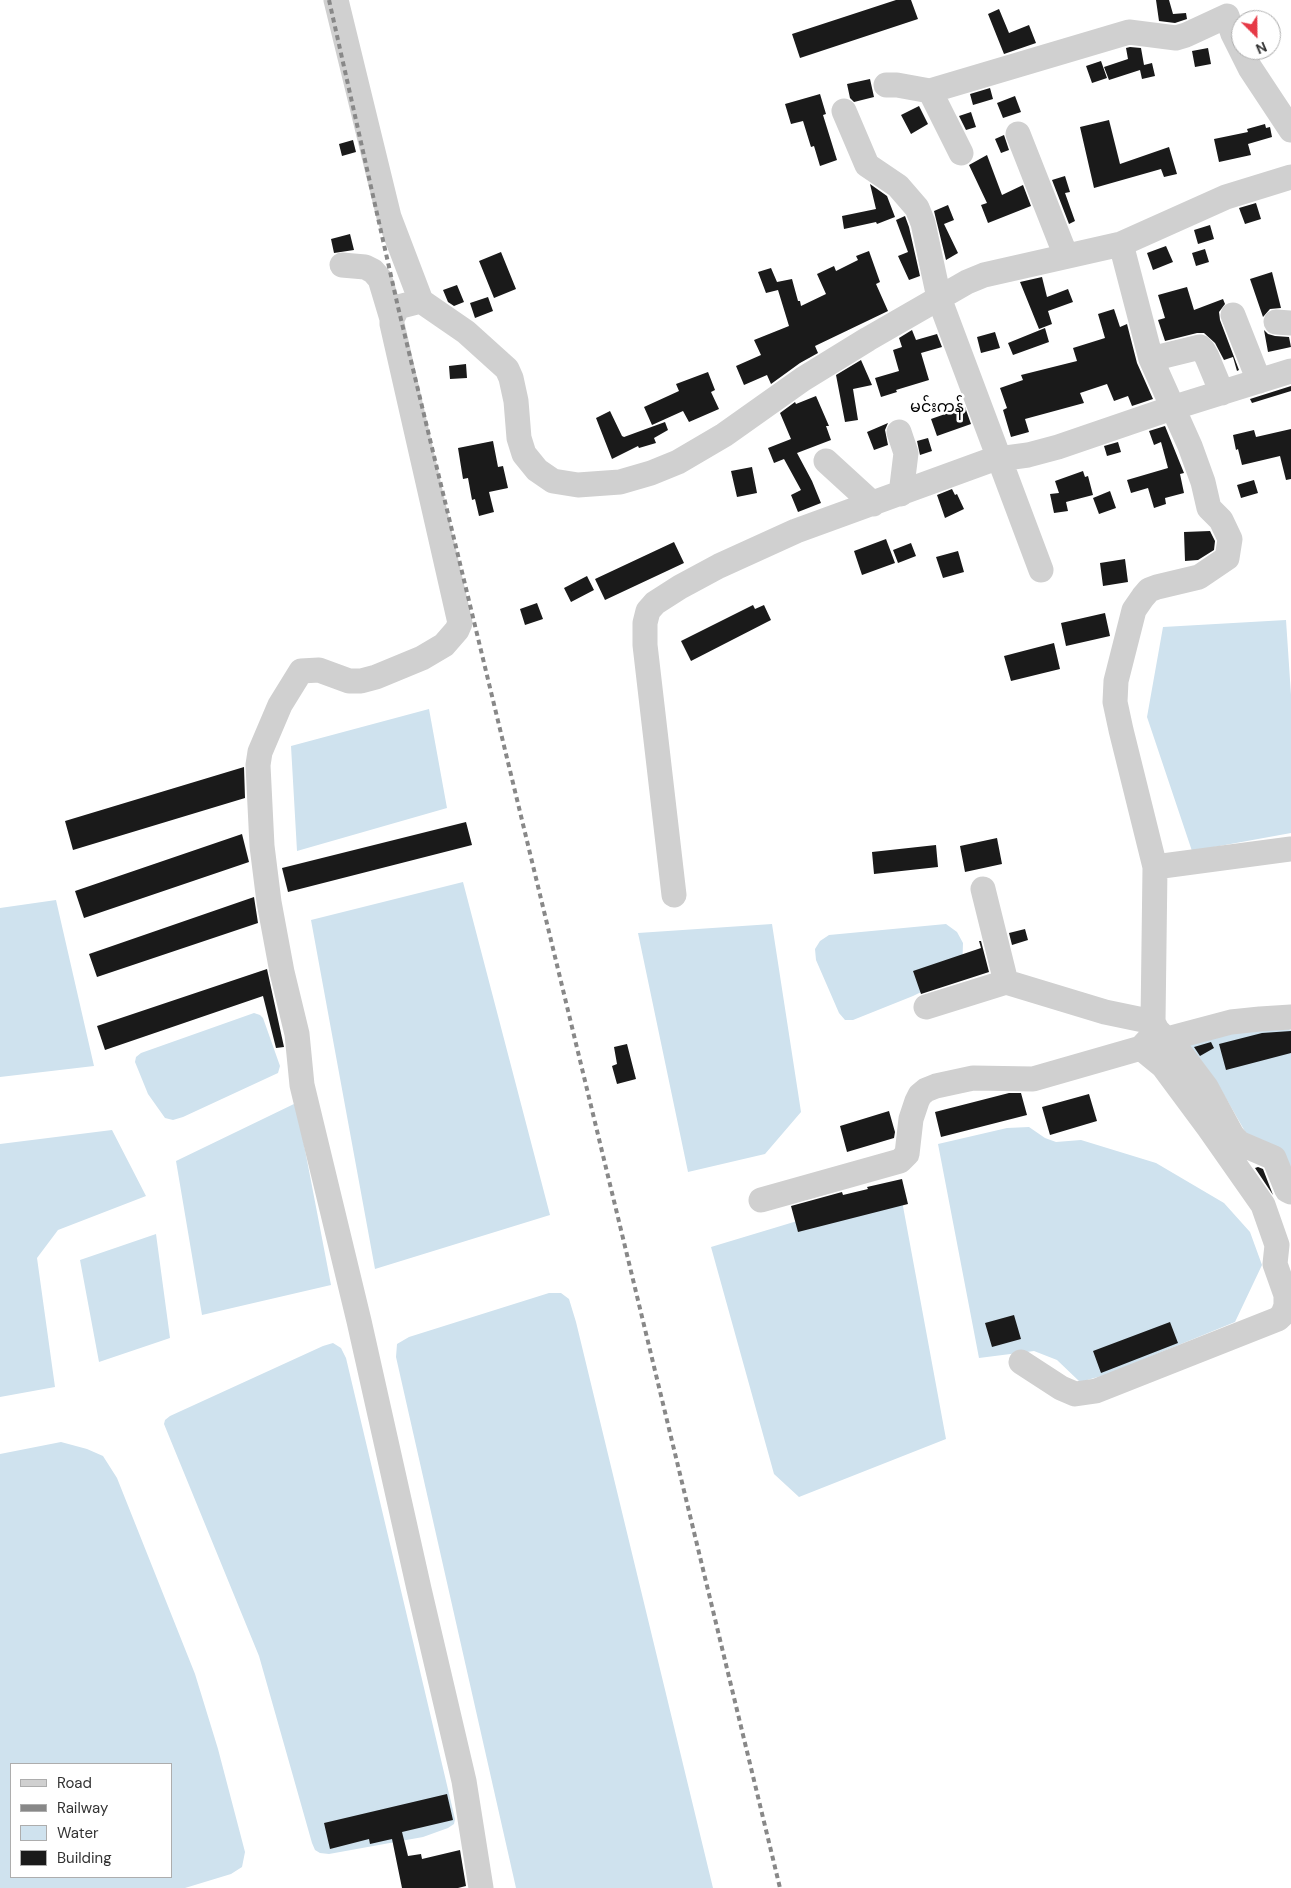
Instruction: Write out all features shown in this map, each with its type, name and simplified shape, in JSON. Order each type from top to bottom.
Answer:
[{"type":"street","points":[[336,0],[389,217],[421,301],[466,332],[507,368],[511,378],[519,438],[524,454],[537,470],[553,481],[578,485],[620,482],[651,473],[678,462],[724,435],[819,369],[967,282],[984,275],[1121,244],[1226,197],[1291,177]]},
{"type":"street","points":[[886,85],[930,90],[1129,32],[1176,38],[1186,35],[1225,8],[1233,34],[1250,68],[1291,130]]},
{"type":"street","points":[[930,90],[961,153]]},
{"type":"street","points":[[844,111],[867,165],[898,186],[917,208],[924,223],[939,298],[1041,570]]},
{"type":"street","points":[[1018,134],[1066,256]]},
{"type":"street","points":[[1021,1362],[1061,1388],[1076,1394],[1096,1391],[1278,1319],[1283,1314],[1286,1306],[1286,1294],[1275,1264],[1277,1245],[1263,1205],[1209,1128],[1162,1066],[1154,1035],[1155,867],[1115,702],[1116,681],[1134,610],[1143,597],[1149,590],[1157,587],[1199,577],[1227,558],[1230,539],[1222,520],[1209,508],[1203,482],[1151,359],[1121,244]]},
{"type":"street","points":[[342,265],[365,267],[373,271],[380,279],[392,319],[397,353],[460,623],[457,630],[444,645],[422,658],[361,682],[349,681],[319,670],[301,670],[280,705],[260,752],[258,765],[262,846],[269,902],[282,972],[297,1034],[302,1085],[464,1781],[481,1888]]},
{"type":"street","points":[[392,319],[398,307],[421,301]]},
{"type":"street","points":[[1233,314],[1259,381]]},
{"type":"street","points":[[1151,359],[1200,348],[1207,357],[1222,393]]},
{"type":"street","points":[[674,895],[646,644],[645,623],[648,612],[655,603],[719,566],[796,531],[998,458],[1028,455],[1058,447],[1172,408],[1291,371]]},
{"type":"street","points":[[899,432],[906,453],[900,494]]},
{"type":"street","points":[[826,461],[873,504]]},
{"type":"street","points":[[1155,867],[1291,849]]},
{"type":"street","points":[[983,889],[1006,982]]},
{"type":"street","points":[[926,1007],[1006,982],[1105,1012],[1154,1035],[1182,1056],[1206,1087],[1232,1135],[1239,1143],[1274,1158],[1287,1190],[1291,1192]]},
{"type":"street","points":[[761,1200],[900,1161],[908,1154],[911,1119],[917,1101],[926,1090],[936,1086],[973,1078],[1033,1079],[1154,1035],[1231,1022],[1291,1017]]},
{"type":"water","points":[[1286,620],[1291,695],[1291,833],[1192,851],[1147,717],[1163,627]]},
{"type":"water","points":[[429,709],[447,808],[297,851],[291,746]]},
{"type":"water","points":[[463,882],[550,1215],[375,1269],[311,920]]},
{"type":"water","points":[[56,900],[94,1066],[0,1077],[0,908]]},
{"type":"water","points":[[772,924],[801,1112],[765,1154],[688,1172],[638,933]]},
{"type":"water","points":[[946,924],[957,932],[963,943],[962,972],[913,996],[853,1020],[845,1020],[839,1013],[816,960],[815,949],[820,941],[829,935]]},
{"type":"water","points":[[254,1013],[263,1018],[280,1066],[278,1073],[183,1117],[173,1120],[165,1118],[148,1094],[135,1062],[136,1057],[141,1053]]},
{"type":"water","points":[[1279,1025],[1291,1030],[1291,1172],[1247,1135],[1219,1086],[1193,1052],[1187,1040]]},
{"type":"water","points":[[296,1103],[331,1285],[202,1315],[176,1161]]},
{"type":"water","points":[[1029,1127],[1045,1138],[1056,1142],[1081,1140],[1156,1163],[1224,1203],[1250,1232],[1262,1265],[1235,1322],[1105,1375],[1080,1382],[1057,1360],[1034,1351],[979,1358],[938,1144],[1007,1128]]},
{"type":"water","points":[[112,1130],[146,1196],[58,1230],[37,1258],[55,1387],[0,1397],[0,1144]]},
{"type":"water","points":[[900,1190],[946,1439],[799,1497],[774,1474],[711,1247]]},
{"type":"water","points":[[156,1234],[170,1338],[99,1362],[80,1260]]},
{"type":"water","points":[[549,1293],[561,1293],[569,1299],[576,1322],[713,1888],[516,1888],[396,1357],[397,1344],[409,1337]]},
{"type":"water","points":[[333,1343],[341,1348],[346,1358],[455,1819],[454,1824],[448,1828],[423,1837],[329,1854],[320,1853],[315,1850],[312,1843],[259,1656],[164,1424],[165,1420],[170,1416]]},
{"type":"water","points":[[61,1442],[87,1449],[103,1456],[117,1478],[195,1674],[218,1749],[245,1852],[242,1867],[231,1874],[185,1888],[0,1888],[0,1454]]},
{"type":"building","points":[[896,0],[911,0],[918,19],[800,58],[792,34]]},
{"type":"building","points":[[1156,0],[1169,0],[1173,14],[1186,13],[1187,19],[1175,23],[1159,21]]},
{"type":"building","points":[[999,9],[1009,33],[1029,25],[1036,43],[1004,54],[988,14]]},
{"type":"building","points":[[1126,48],[1141,48],[1144,65],[1152,63],[1155,76],[1142,79],[1140,70],[1109,80],[1104,67],[1128,59]]},
{"type":"building","points":[[1208,48],[1211,64],[1195,67],[1192,51]]},
{"type":"building","points":[[1101,61],[1107,78],[1092,83],[1086,66]]},
{"type":"building","points":[[870,79],[874,97],[854,102],[850,98],[847,84]]},
{"type":"building","points":[[990,88],[993,99],[973,105],[970,94]]},
{"type":"building","points":[[820,94],[826,114],[823,115],[837,160],[820,166],[814,146],[811,147],[803,121],[791,124],[785,104]]},
{"type":"building","points":[[1015,96],[1021,112],[1003,118],[997,103]]},
{"type":"building","points":[[919,106],[928,124],[911,134],[901,115]]},
{"type":"building","points":[[971,112],[976,127],[966,130],[959,116]]},
{"type":"building","points":[[1109,120],[1120,164],[1169,147],[1177,174],[1164,177],[1161,169],[1094,188],[1080,127]]},
{"type":"building","points":[[1265,124],[1266,128],[1270,127],[1272,137],[1248,144],[1251,155],[1219,162],[1214,139],[1248,132],[1247,129]]},
{"type":"building","points":[[1004,135],[1009,150],[1001,153],[995,139]]},
{"type":"building","points":[[353,140],[356,152],[342,156],[339,144]]},
{"type":"building","points":[[987,155],[1002,195],[1023,185],[1031,206],[988,223],[981,205],[987,203],[969,165]]},
{"type":"building","points":[[1065,176],[1070,192],[1065,193],[1075,221],[1069,224],[1052,180]]},
{"type":"building","points":[[870,184],[887,196],[895,217],[877,224],[876,222],[844,229],[842,216],[876,209]]},
{"type":"building","points":[[1256,203],[1261,219],[1245,224],[1239,208]]},
{"type":"building","points":[[948,205],[954,220],[944,224],[958,253],[946,260],[934,211]]},
{"type":"building","points":[[905,216],[920,276],[909,280],[898,256],[908,252],[896,220]]},
{"type":"building","points":[[1210,225],[1214,239],[1198,244],[1194,230]]},
{"type":"building","points":[[350,234],[354,250],[334,253],[331,239]]},
{"type":"building","points":[[1166,246],[1173,262],[1153,270],[1147,253]]},
{"type":"building","points":[[1205,249],[1209,262],[1196,266],[1192,253]]},
{"type":"building","points":[[869,251],[880,282],[876,284],[888,311],[815,346],[818,353],[800,363],[771,384],[767,375],[744,385],[736,366],[761,355],[754,340],[789,326],[778,290],[766,293],[758,272],[771,268],[777,282],[792,279],[801,306],[826,294],[817,274],[834,266],[836,271],[858,260],[856,256]]},
{"type":"building","points":[[501,252],[516,289],[494,298],[479,261]]},
{"type":"building","points":[[1272,272],[1281,308],[1270,309],[1263,317],[1250,279]]},
{"type":"building","points":[[1042,277],[1047,297],[1068,289],[1073,302],[1048,311],[1052,324],[1039,329],[1020,282]]},
{"type":"building","points":[[457,285],[464,302],[454,306],[448,302],[443,290]]},
{"type":"building","points":[[1187,287],[1194,310],[1223,299],[1225,304],[1219,312],[1220,320],[1239,370],[1237,371],[1233,357],[1224,360],[1215,343],[1204,333],[1165,341],[1158,320],[1165,318],[1158,295]]},
{"type":"building","points":[[488,297],[493,311],[475,318],[470,303]]},
{"type":"building","points":[[1114,309],[1120,327],[1127,324],[1137,363],[1153,399],[1132,406],[1128,396],[1114,401],[1107,384],[1080,393],[1084,403],[1025,419],[1029,432],[1011,437],[1003,410],[1007,408],[1000,388],[1023,380],[1021,375],[1077,361],[1073,348],[1105,338],[1098,314]]},
{"type":"building","points":[[1045,328],[1049,342],[1013,355],[1008,343]]},
{"type":"building","points":[[912,330],[916,340],[937,334],[942,347],[921,353],[929,380],[896,390],[897,392],[881,397],[875,378],[899,371],[893,350],[902,347],[899,338]]},
{"type":"building","points":[[1264,330],[1268,334],[1275,336],[1289,337],[1291,347],[1268,352]]},
{"type":"building","points":[[995,332],[1000,348],[981,353],[977,337]]},
{"type":"building","points":[[861,360],[872,385],[853,389],[858,420],[845,422],[836,375]]},
{"type":"building","points":[[466,364],[467,378],[450,379],[449,366]]},
{"type":"building","points":[[708,372],[715,390],[711,392],[719,409],[689,422],[683,411],[652,425],[644,407],[679,391],[676,384]]},
{"type":"building","points":[[1291,386],[1291,391],[1252,403],[1250,399]]},
{"type":"building","points":[[816,396],[829,426],[826,426],[831,440],[797,453],[821,503],[798,512],[791,495],[801,490],[784,459],[774,463],[768,448],[791,439],[780,413],[795,402],[796,404]]},
{"type":"building","points":[[965,407],[971,424],[937,436],[931,419]]},
{"type":"building","points":[[610,411],[624,437],[665,422],[668,430],[654,438],[656,443],[639,448],[638,446],[612,459],[596,418]]},
{"type":"building","points":[[888,423],[885,430],[888,445],[874,450],[867,432]]},
{"type":"building","points":[[1165,426],[1184,473],[1180,474],[1184,493],[1165,498],[1166,504],[1154,508],[1148,488],[1131,493],[1127,480],[1168,468],[1161,442],[1154,445],[1149,431]]},
{"type":"building","points":[[1291,429],[1291,479],[1286,480],[1280,456],[1242,465],[1233,435],[1254,430],[1256,437]]},
{"type":"building","points":[[928,438],[932,451],[920,455],[917,441]]},
{"type":"building","points":[[493,441],[498,467],[503,466],[508,488],[489,492],[494,512],[479,516],[475,499],[472,500],[468,478],[463,479],[458,448]]},
{"type":"building","points":[[1118,442],[1121,452],[1107,456],[1104,446]]},
{"type":"building","points":[[752,467],[757,493],[737,497],[731,471]]},
{"type":"building","points":[[1083,471],[1085,477],[1088,476],[1093,495],[1066,502],[1068,511],[1054,513],[1050,494],[1059,493],[1055,481]]},
{"type":"building","points":[[1254,480],[1258,493],[1241,498],[1237,485]]},
{"type":"building","points":[[952,489],[955,495],[957,494],[964,509],[945,518],[937,495]]},
{"type":"building","points":[[1110,491],[1116,508],[1099,514],[1093,498]]},
{"type":"building","points":[[1210,531],[1215,541],[1214,550],[1198,560],[1185,561],[1184,532]]},
{"type":"building","points":[[886,539],[895,563],[862,575],[854,551]]},
{"type":"building","points":[[674,542],[684,563],[605,600],[595,579]]},
{"type":"building","points":[[911,543],[916,556],[898,563],[893,550]]},
{"type":"building","points":[[958,551],[964,572],[943,578],[936,557]]},
{"type":"building","points":[[1125,559],[1128,582],[1103,586],[1100,563]]},
{"type":"building","points":[[587,576],[594,590],[571,602],[564,588]]},
{"type":"building","points":[[537,603],[543,619],[525,625],[520,609]]},
{"type":"building","points":[[753,605],[755,609],[764,605],[771,620],[691,661],[681,641]]},
{"type":"building","points":[[1105,613],[1110,636],[1066,646],[1061,623]]},
{"type":"building","points":[[1054,643],[1060,669],[1011,681],[1004,656]]},
{"type":"building","points":[[244,767],[245,798],[73,850],[65,821]]},
{"type":"building","points":[[466,822],[472,845],[288,892],[282,868]]},
{"type":"building","points":[[242,834],[249,862],[84,918],[75,891]]},
{"type":"building","points":[[997,838],[1002,864],[965,872],[960,846]]},
{"type":"building","points":[[936,845],[938,867],[874,874],[872,852]]},
{"type":"building","points":[[254,897],[258,923],[97,977],[89,954]]},
{"type":"building","points":[[1025,929],[1028,940],[1012,945],[1009,933]]},
{"type":"building","points":[[979,941],[981,941],[989,972],[921,994],[913,971],[981,948]]},
{"type":"building","points":[[267,969],[284,1047],[276,1048],[263,996],[105,1050],[97,1026]]},
{"type":"building","points":[[1291,1031],[1291,1053],[1226,1070],[1219,1044],[1262,1033]]},
{"type":"building","points":[[1211,1042],[1214,1048],[1200,1056],[1194,1047]]},
{"type":"building","points":[[627,1044],[636,1079],[617,1084],[612,1066],[617,1064],[614,1047]]},
{"type":"building","points":[[1009,1093],[1021,1093],[1027,1115],[941,1137],[935,1112]]},
{"type":"building","points":[[1089,1094],[1097,1121],[1050,1135],[1042,1107]]},
{"type":"building","points":[[889,1111],[895,1132],[894,1138],[847,1152],[840,1126]]},
{"type":"building","points":[[1255,1168],[1263,1169],[1273,1195]]},
{"type":"building","points":[[902,1179],[908,1204],[798,1232],[791,1206],[842,1192],[843,1195],[868,1189],[867,1187]]},
{"type":"building","points":[[1014,1315],[1021,1339],[992,1347],[985,1323]]},
{"type":"building","points":[[1170,1322],[1178,1343],[1101,1373],[1093,1351]]},
{"type":"building","points":[[447,1794],[453,1820],[402,1832],[408,1856],[421,1854],[422,1859],[460,1850],[466,1886],[458,1888],[402,1888],[392,1839],[370,1844],[369,1839],[330,1849],[324,1823]]},
{"type":"railway","points":[[329,0],[398,307],[780,1888]]},
{"type":"district","name":"မင်းကန်","points":[[937,408]]}]
